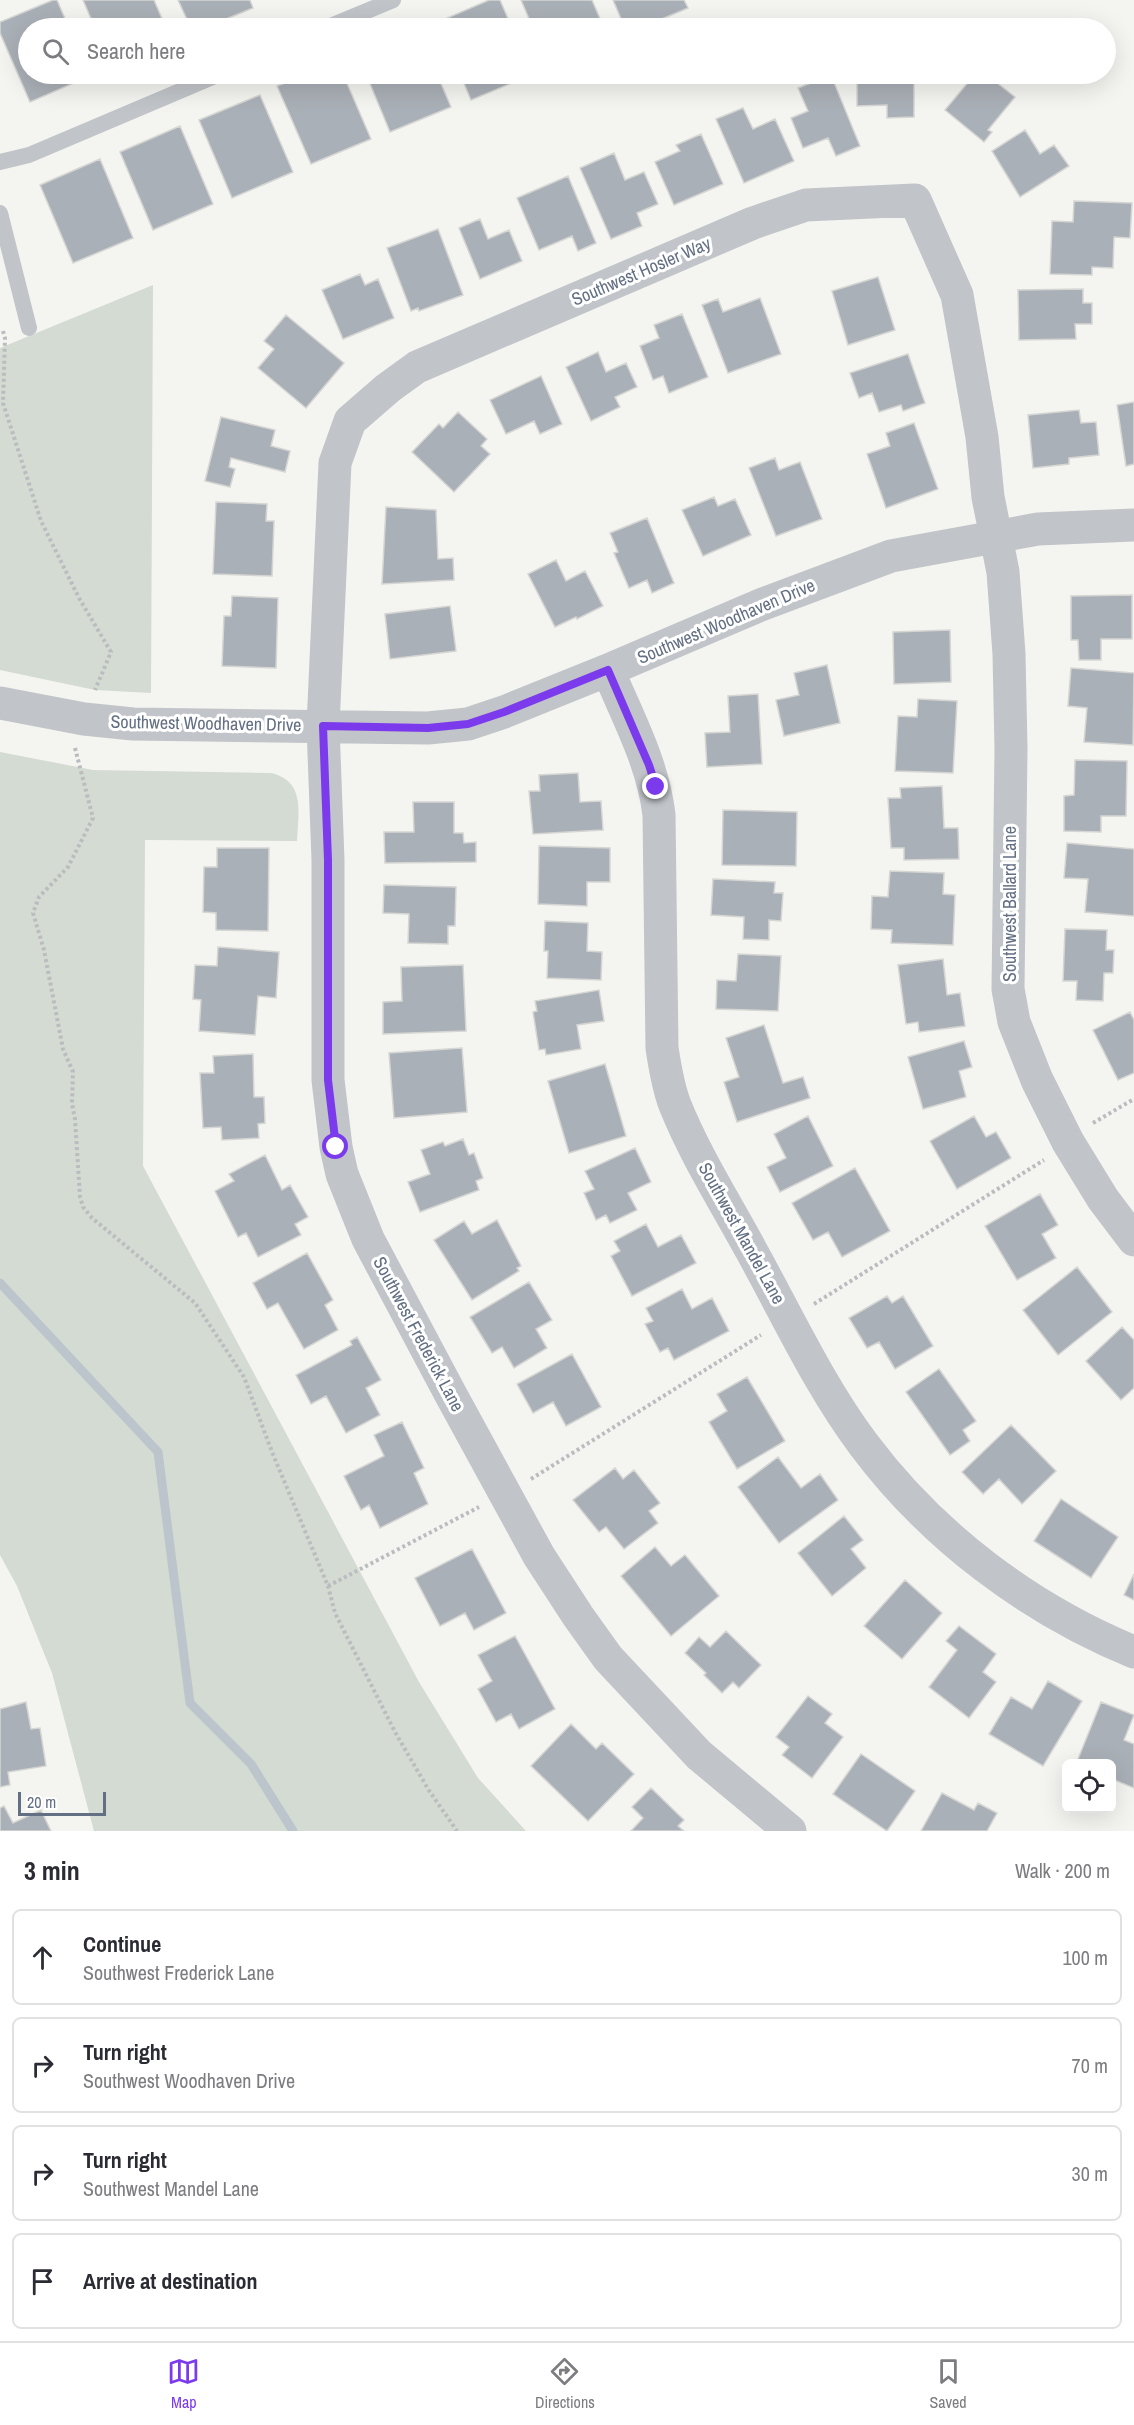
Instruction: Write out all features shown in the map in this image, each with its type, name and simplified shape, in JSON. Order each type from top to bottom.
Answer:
[{"type":"street","name":"Southwest Hosler Way","points":[[323,726],[335,463],[350,422],[388,388],[417,367],[753,223],[807,204],[915,200],[957,295],[982,437],[988,497],[996,537]]},
{"type":"street","name":"Southwest Woodhaven Drive","points":[[0,703],[84,719],[133,724],[428,728],[468,724],[504,712],[763,604],[891,555],[1038,529],[1134,525]]},
{"type":"street","name":"Southwest Ballard Lane","points":[[996,537],[1003,572],[1009,654],[1011,747],[1008,978],[1014,1022],[1036,1080],[1068,1142],[1103,1199],[1134,1240]]},
{"type":"street","name":"Southwest Mandel Lane","points":[[608,670],[649,765],[656,787],[659,815],[662,1048],[667,1079],[675,1105],[703,1164],[825,1386],[879,1464],[944,1531],[1007,1584],[1047,1609],[1111,1643],[1134,1652]]},
{"type":"street","name":"Southwest Frederick Lane","points":[[323,726],[328,860],[328,1080],[336,1147],[342,1174],[368,1239],[504,1494],[539,1556],[578,1616],[608,1658],[699,1755],[790,1831]]},
{"type":"lane","points":[[350,18],[393,0]]},
{"type":"lane","points":[[0,162],[29,155],[196,84]]},
{"type":"lane","points":[[0,213],[29,328]]},
{"type":"path","points":[[2,328],[5,338],[3,403],[41,521],[79,598],[111,652],[97,685]]},
{"type":"path","points":[[75,750],[93,818],[68,867],[39,897],[33,913],[44,950],[63,1049],[73,1072],[72,1104],[80,1197],[83,1207],[92,1218],[195,1304],[244,1377],[272,1452],[328,1586],[335,1613],[395,1732],[428,1789],[457,1831]]},
{"type":"path","points":[[1090,1125],[1134,1099]]},
{"type":"path","points":[[809,1306],[1049,1157]]},
{"type":"path","points":[[526,1482],[768,1331]]},
{"type":"path","points":[[328,1586],[485,1504]]},
{"type":"shaded area","points":[[153,285],[151,693],[95,690],[0,670],[0,348]]},
{"type":"shaded area","points":[[0,752],[93,770],[271,773],[290,783],[295,791],[298,800],[297,841],[145,840],[143,1166],[419,1682],[478,1778],[526,1831],[94,1831],[52,1673],[17,1586],[0,1555]]},
{"type":"building","points":[[53,0],[57,0],[65,18],[18,18],[18,74],[0,33],[0,22]]},
{"type":"building","points":[[83,0],[154,0],[162,18],[91,18]]},
{"type":"building","points":[[178,0],[250,0],[253,8],[228,18],[186,18]]},
{"type":"building","points":[[489,0],[500,0],[508,18],[447,18]]},
{"type":"building","points":[[521,0],[592,0],[600,18],[529,18]]},
{"type":"building","points":[[613,0],[684,0],[688,8],[664,18],[621,18]]},
{"type":"building","points":[[22,84],[72,84],[30,102]]},
{"type":"building","points":[[282,84],[347,84],[371,139],[311,164],[277,86]]},
{"type":"building","points":[[370,84],[441,84],[451,107],[390,132]]},
{"type":"building","points":[[464,84],[509,84],[471,100]]},
{"type":"building","points":[[808,84],[835,84],[860,146],[836,156],[828,138],[803,148],[791,118],[808,111],[798,88]]},
{"type":"building","points":[[857,84],[914,84],[914,117],[887,118],[887,105],[857,106]]},
{"type":"building","points":[[967,84],[999,84],[1015,97],[988,130],[992,132],[984,142],[945,110]]},
{"type":"building","points":[[260,95],[293,172],[232,198],[199,120]]},
{"type":"building","points":[[743,108],[753,129],[775,119],[794,161],[744,183],[716,119]]},
{"type":"building","points":[[180,126],[213,204],[153,230],[120,152]]},
{"type":"building","points":[[1025,130],[1040,154],[1054,145],[1069,166],[1020,197],[992,151]]},
{"type":"building","points":[[701,134],[723,184],[674,205],[655,162],[680,151],[676,145]]},
{"type":"building","points":[[614,153],[625,180],[644,172],[658,204],[637,213],[642,226],[611,239],[580,168]]},
{"type":"building","points":[[100,159],[133,238],[73,263],[40,185]]},
{"type":"building","points":[[568,176],[596,243],[578,251],[572,236],[539,250],[517,198]]},
{"type":"building","points":[[1074,201],[1132,203],[1130,238],[1114,237],[1113,268],[1092,267],[1092,275],[1050,274],[1052,221],[1073,222]]},
{"type":"building","points":[[480,219],[488,239],[509,230],[522,261],[480,279],[459,228]]},
{"type":"building","points":[[438,229],[463,295],[419,311],[418,308],[411,311],[387,248]]},
{"type":"building","points":[[360,274],[365,285],[378,279],[394,318],[343,339],[322,290]]},
{"type":"building","points":[[878,277],[895,330],[848,345],[832,291]]},
{"type":"building","points":[[1083,289],[1083,303],[1092,303],[1092,324],[1075,324],[1076,339],[1019,340],[1018,290]]},
{"type":"building","points":[[760,298],[781,354],[728,373],[702,305],[718,299],[723,312]]},
{"type":"building","points":[[682,314],[708,377],[669,393],[663,376],[653,380],[640,346],[659,338],[654,325]]},
{"type":"building","points":[[286,315],[344,363],[306,408],[258,368],[274,349],[264,341]]},
{"type":"building","points":[[598,352],[606,372],[626,363],[637,387],[615,397],[620,407],[591,421],[566,367]]},
{"type":"building","points":[[908,354],[925,403],[903,411],[901,405],[879,412],[872,393],[859,398],[850,373]]},
{"type":"building","points":[[541,376],[562,424],[540,434],[534,421],[506,434],[490,400]]},
{"type":"building","points":[[1134,402],[1134,464],[1126,466],[1117,405]]},
{"type":"building","points":[[1079,410],[1081,423],[1096,422],[1099,455],[1069,458],[1069,464],[1033,468],[1028,415]]},
{"type":"building","points":[[458,412],[487,439],[481,446],[490,454],[454,492],[412,452],[439,424],[443,428]]},
{"type":"building","points":[[221,417],[275,430],[271,446],[290,451],[285,472],[231,458],[229,467],[235,469],[230,487],[205,481]]},
{"type":"building","points":[[914,423],[938,489],[886,508],[867,454],[890,446],[886,433]]},
{"type":"building","points":[[775,458],[779,470],[800,462],[822,519],[776,536],[749,468]]},
{"type":"building","points":[[714,497],[718,506],[735,499],[751,535],[703,556],[682,510]]},
{"type":"building","points":[[216,502],[267,504],[266,521],[274,521],[272,576],[213,574]]},
{"type":"building","points":[[386,507],[436,510],[438,559],[453,558],[454,580],[382,584]]},
{"type":"building","points":[[647,518],[674,583],[652,593],[647,580],[629,588],[614,553],[618,552],[610,533]]},
{"type":"building","points":[[556,560],[566,581],[585,571],[603,606],[555,627],[528,574]]},
{"type":"building","points":[[1132,595],[1132,639],[1101,639],[1101,660],[1079,660],[1078,640],[1071,640],[1071,596]]},
{"type":"building","points":[[232,596],[278,598],[276,668],[222,666],[224,616],[231,616]]},
{"type":"building","points":[[450,606],[456,651],[390,659],[385,614]]},
{"type":"building","points":[[950,630],[951,682],[894,684],[893,632]]},
{"type":"building","points":[[827,665],[840,723],[784,736],[776,700],[799,695],[794,673]]},
{"type":"building","points":[[1071,668],[1134,673],[1133,745],[1084,742],[1087,708],[1068,706]]},
{"type":"building","points":[[758,694],[762,764],[707,767],[705,733],[730,732],[728,696]]},
{"type":"building","points":[[918,699],[957,701],[953,773],[895,771],[898,716],[917,717]]},
{"type":"building","points":[[1075,760],[1127,761],[1126,816],[1101,816],[1101,832],[1064,831],[1064,796],[1074,795]]},
{"type":"building","points":[[578,773],[580,802],[601,801],[603,830],[533,834],[529,791],[540,791],[539,775]]},
{"type":"building","points":[[942,786],[944,828],[958,828],[959,859],[904,860],[904,848],[891,848],[888,798],[901,798],[900,788]]},
{"type":"building","points":[[413,802],[454,802],[454,833],[463,833],[464,843],[476,842],[476,862],[385,863],[384,832],[414,832]]},
{"type":"building","points":[[723,810],[797,812],[796,866],[722,865]]},
{"type":"building","points":[[1067,843],[1134,849],[1134,916],[1085,912],[1088,879],[1064,878]]},
{"type":"building","points":[[539,846],[610,848],[610,882],[587,882],[587,906],[538,904]]},
{"type":"building","points":[[217,848],[269,848],[268,931],[216,930],[216,913],[203,912],[204,867],[217,867]]},
{"type":"building","points":[[890,871],[944,873],[943,894],[955,895],[953,945],[891,943],[892,930],[871,929],[872,896],[888,897]]},
{"type":"building","points":[[713,879],[775,882],[774,893],[783,893],[781,921],[769,920],[769,940],[743,939],[744,917],[711,915]]},
{"type":"building","points":[[384,885],[456,887],[455,926],[448,926],[448,944],[408,943],[409,914],[383,913]]},
{"type":"building","points":[[545,921],[588,923],[587,951],[602,952],[601,980],[547,978],[548,951],[544,951]]},
{"type":"building","points":[[1065,929],[1107,930],[1106,950],[1114,950],[1113,973],[1104,973],[1103,1001],[1076,1000],[1077,981],[1063,981]]},
{"type":"building","points":[[218,947],[279,952],[276,998],[258,996],[255,1035],[199,1031],[201,1000],[193,999],[195,965],[217,966]]},
{"type":"building","points":[[738,954],[781,956],[778,1011],[716,1009],[717,980],[736,981]]},
{"type":"building","points":[[943,959],[947,995],[960,993],[965,1026],[919,1032],[918,1022],[906,1024],[898,965]]},
{"type":"building","points":[[463,965],[466,1031],[383,1034],[383,1002],[402,1001],[401,967]]},
{"type":"building","points":[[599,990],[604,1021],[577,1025],[581,1049],[546,1055],[545,1049],[539,1050],[533,1012],[537,1011],[535,1001]]},
{"type":"building","points":[[1130,1012],[1134,1020],[1134,1073],[1118,1080],[1093,1030]]},
{"type":"building","points":[[764,1025],[783,1083],[803,1077],[810,1098],[737,1122],[724,1082],[739,1077],[726,1038]]},
{"type":"building","points":[[964,1041],[972,1067],[959,1071],[966,1097],[923,1109],[908,1057]]},
{"type":"building","points":[[462,1048],[467,1112],[394,1118],[389,1053]]},
{"type":"building","points":[[253,1054],[254,1097],[264,1097],[265,1123],[258,1124],[259,1138],[222,1140],[221,1127],[203,1128],[200,1073],[214,1073],[213,1056]]},
{"type":"building","points":[[605,1064],[626,1136],[569,1153],[548,1081]]},
{"type":"building","points":[[808,1116],[833,1166],[780,1192],[767,1167],[786,1158],[774,1134]]},
{"type":"building","points":[[974,1116],[986,1137],[996,1132],[1011,1158],[957,1189],[930,1141]]},
{"type":"building","points":[[463,1139],[469,1155],[474,1153],[483,1178],[476,1181],[479,1190],[420,1212],[408,1182],[430,1174],[421,1150],[443,1142],[445,1146]]},
{"type":"building","points":[[635,1148],[651,1182],[628,1193],[637,1210],[610,1223],[606,1215],[596,1220],[584,1193],[594,1189],[585,1171]]},
{"type":"building","points":[[265,1155],[282,1190],[290,1185],[308,1217],[295,1224],[301,1235],[258,1257],[246,1233],[238,1237],[215,1191],[234,1181],[229,1174]]},
{"type":"building","points":[[855,1168],[890,1231],[842,1257],[828,1232],[813,1240],[792,1203]]},
{"type":"building","points":[[1040,1194],[1058,1225],[1042,1234],[1056,1258],[1017,1280],[985,1226]]},
{"type":"building","points":[[497,1220],[521,1266],[517,1268],[519,1271],[472,1300],[434,1240],[464,1221],[472,1234]]},
{"type":"building","points":[[646,1224],[658,1247],[681,1235],[696,1263],[632,1296],[611,1256],[620,1251],[614,1241]]},
{"type":"building","points":[[307,1253],[333,1300],[325,1305],[338,1330],[304,1349],[278,1303],[267,1309],[253,1283]]},
{"type":"building","points":[[1077,1267],[1112,1312],[1058,1355],[1023,1310]]},
{"type":"building","points":[[529,1282],[552,1320],[536,1329],[547,1348],[514,1368],[502,1347],[492,1353],[470,1317]]},
{"type":"building","points":[[682,1289],[692,1309],[712,1298],[729,1331],[674,1360],[668,1348],[660,1352],[645,1324],[653,1321],[646,1308]]},
{"type":"building","points":[[887,1296],[892,1303],[903,1296],[933,1346],[895,1369],[879,1342],[867,1348],[849,1318]]},
{"type":"building","points":[[1122,1327],[1134,1340],[1134,1388],[1121,1400],[1086,1361]]},
{"type":"building","points":[[357,1337],[381,1380],[366,1388],[380,1415],[346,1433],[326,1396],[311,1404],[296,1375],[352,1345],[350,1341]]},
{"type":"building","points":[[572,1354],[601,1407],[566,1426],[553,1402],[533,1413],[517,1384]]},
{"type":"building","points":[[939,1369],[976,1421],[963,1430],[970,1441],[950,1455],[906,1392]]},
{"type":"building","points":[[747,1377],[785,1441],[737,1469],[709,1422],[727,1411],[717,1394]]},
{"type":"building","points":[[402,1422],[424,1468],[414,1473],[428,1504],[380,1528],[369,1505],[361,1510],[344,1476],[384,1456],[374,1435]]},
{"type":"building","points":[[1011,1425],[1056,1471],[1022,1504],[999,1479],[983,1494],[962,1472]]},
{"type":"building","points":[[778,1457],[801,1488],[820,1474],[838,1500],[779,1543],[738,1487]]},
{"type":"building","points":[[615,1468],[623,1479],[634,1470],[660,1503],[649,1511],[658,1523],[624,1549],[606,1527],[599,1532],[573,1500]]},
{"type":"building","points":[[1061,1499],[1118,1537],[1091,1578],[1034,1541]]},
{"type":"building","points":[[844,1516],[863,1540],[851,1549],[866,1568],[832,1596],[798,1553]]},
{"type":"building","points":[[655,1547],[671,1566],[685,1555],[719,1596],[671,1636],[621,1576]]},
{"type":"building","points":[[472,1549],[506,1613],[474,1630],[465,1613],[440,1626],[415,1578]]},
{"type":"building","points":[[1134,1574],[1134,1600],[1124,1595]]},
{"type":"building","points":[[905,1580],[942,1613],[902,1659],[864,1626]]},
{"type":"building","points":[[959,1626],[996,1654],[983,1672],[996,1682],[969,1718],[929,1687],[957,1650],[946,1641]]},
{"type":"building","points":[[726,1631],[761,1665],[739,1688],[733,1682],[722,1693],[704,1675],[706,1673],[685,1653],[699,1637],[710,1647]]},
{"type":"building","points":[[515,1636],[555,1709],[519,1729],[511,1714],[496,1722],[478,1689],[492,1681],[478,1655]]},
{"type":"building","points":[[1048,1681],[1082,1701],[1043,1766],[989,1734],[1011,1697],[1032,1709]]},
{"type":"building","points":[[808,1696],[832,1714],[825,1723],[843,1737],[812,1778],[782,1755],[789,1747],[776,1737]]},
{"type":"building","points":[[26,1702],[31,1729],[40,1728],[46,1766],[8,1772],[10,1785],[0,1787],[0,1709]]},
{"type":"building","points":[[1101,1702],[1134,1715],[1124,1740],[1134,1744],[1134,1788],[1116,1781],[1116,1759],[1078,1759]]},
{"type":"building","points":[[571,1724],[596,1749],[602,1743],[634,1774],[588,1821],[531,1766]]},
{"type":"building","points":[[861,1754],[915,1791],[887,1831],[833,1794]]},
{"type":"building","points":[[651,1788],[684,1820],[678,1826],[684,1831],[631,1831],[643,1818],[632,1807]]},
{"type":"building","points":[[942,1793],[974,1810],[978,1803],[997,1813],[987,1831],[921,1831]]},
{"type":"building","points":[[4,1806],[13,1823],[41,1810],[51,1831],[0,1831],[0,1808]]},
{"type":"waterway","points":[[0,1283],[158,1452],[190,1703],[251,1764],[293,1831]]},
{"type":"route","points":[[336,1147],[328,1080],[328,860],[323,726],[428,728],[468,724],[608,670],[649,765],[656,787]]}]
